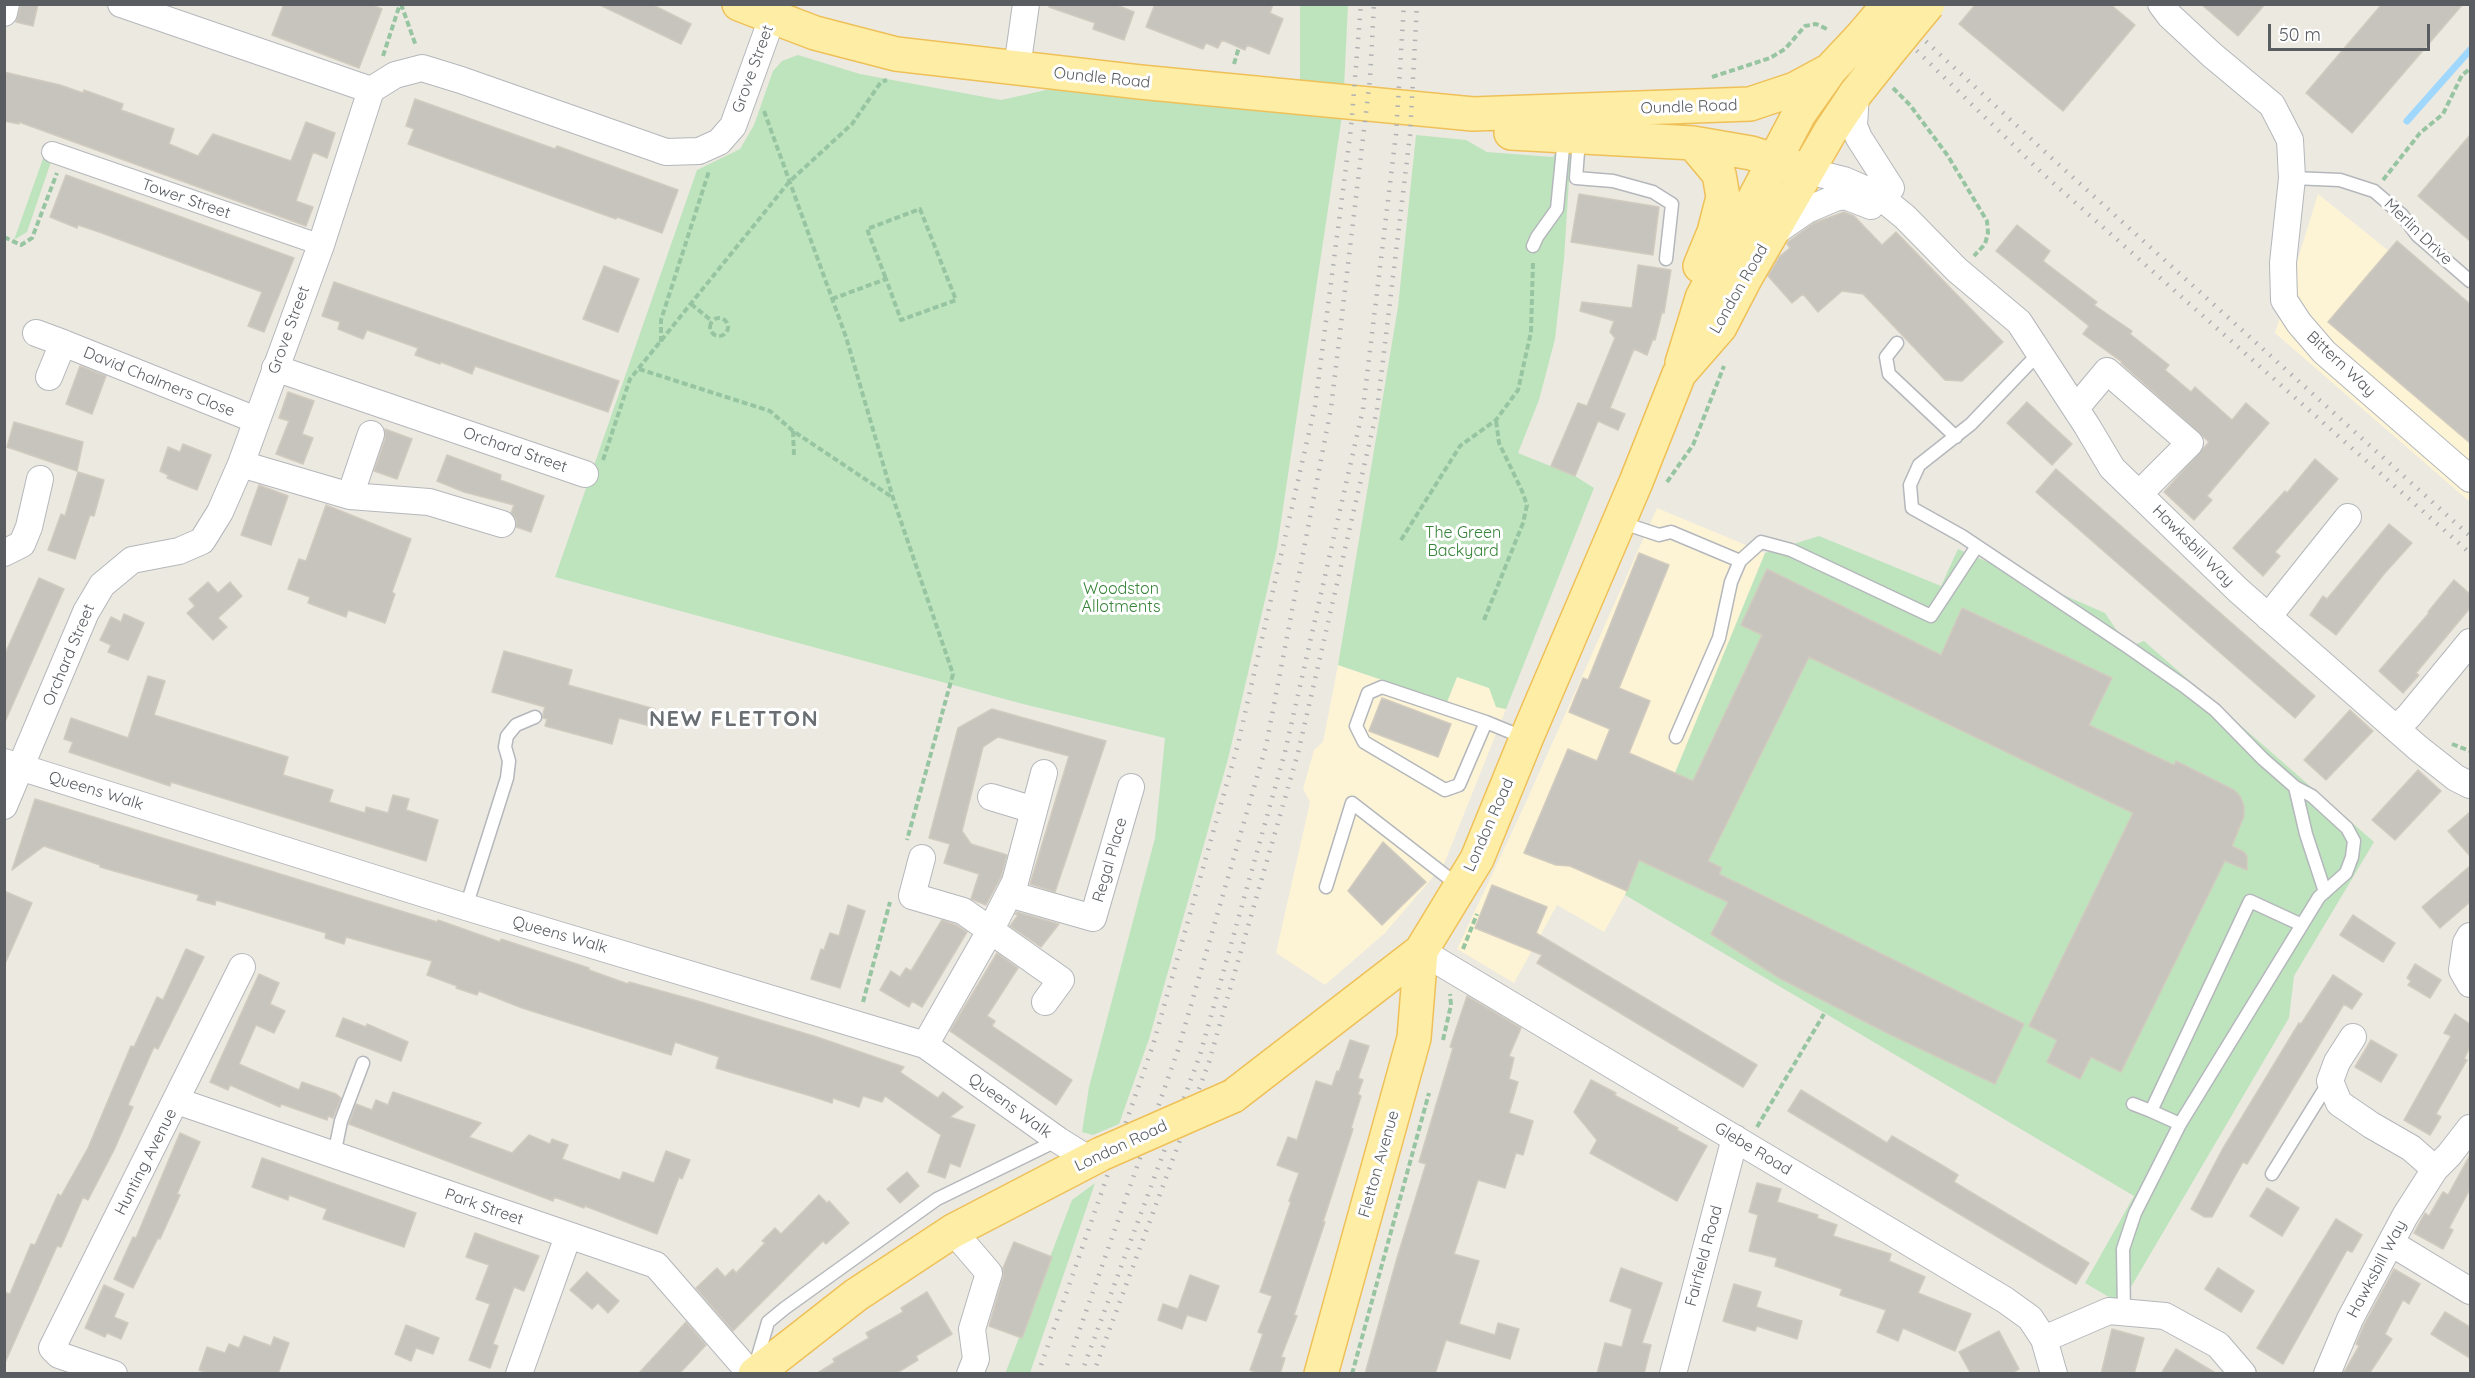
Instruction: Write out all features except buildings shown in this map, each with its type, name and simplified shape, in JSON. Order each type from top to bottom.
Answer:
[{"type":"main road","name":"Oundle Road","points":[[739,4],[772,18],[880,51],[1017,68],[1473,114],[1750,104],[1795,89],[1830,70]]},
{"type":"main road","name":"London Road","points":[[753,1374],[856,1295],[953,1232],[1095,1157],[1233,1096],[1434,958],[1469,898],[1477,859],[1679,374],[1720,327],[1770,236],[1856,93],[1877,43],[1889,4]]},
{"type":"main road","name":"London Road","points":[[1780,151],[1799,114],[1830,70],[1877,43],[1928,4]]},
{"type":"main road","name":"Oundle Road","points":[[1541,113],[1625,124],[1742,133],[1813,163]]},
{"type":"main road","name":"Oundle Road","points":[[1473,114],[1495,131],[1693,143],[1751,153],[1780,151]]},
{"type":"main road","points":[[1693,143],[1719,174],[1723,197],[1691,293],[1697,314]]},
{"type":"main road","points":[[1679,374],[1702,298],[1780,151]]},
{"type":"main road","name":"Fletton Avenue","points":[[1321,1374],[1434,958]]},
{"type":"street","points":[[4,14],[6,4]]},
{"type":"street","points":[[121,4],[179,14],[371,90],[395,75],[422,68],[666,152],[699,151],[719,142]]},
{"type":"street","points":[[1017,68],[1026,4]]},
{"type":"street","name":"Bittern Way","points":[[2161,4],[2170,16],[2212,55],[2272,105],[2290,140],[2292,178],[2283,263],[2284,300],[2299,323],[2324,352],[2470,479]]},
{"type":"street","name":"Grove Street","points":[[719,142],[733,126],[772,18]]},
{"type":"street","name":"Grove Street","points":[[179,551],[202,541],[220,512],[241,464],[321,245],[371,90]]},
{"type":"street","name":"Hawksbill Way","points":[[1856,93],[1854,126],[1859,138],[1891,188],[1951,255],[1965,263]]},
{"type":"street","name":"Tower Street","points":[[58,154],[321,245]]},
{"type":"street","name":"Hawksbill Way","points":[[1813,163],[1862,172],[1891,188]]},
{"type":"street","name":"Hawksbill Way","points":[[1813,163],[1878,195],[1965,263],[2019,322],[2076,408],[2112,468],[2268,617],[2456,778],[2470,784]]},
{"type":"street","name":"Hawksbill Way","points":[[1770,236],[1807,210],[1845,196],[1882,211],[1922,248],[1965,263]]},
{"type":"street","name":"David Chalmers Close","points":[[36,333],[256,420]]},
{"type":"street","name":"David Chalmers Close","points":[[49,377],[63,344]]},
{"type":"street","name":"Orchard Street","points":[[275,368],[585,474]]},
{"type":"street","points":[[2076,408],[2107,371],[2190,443],[2139,494]]},
{"type":"street","points":[[350,496],[371,434]]},
{"type":"street","points":[[241,464],[350,496],[429,502],[502,524]]},
{"type":"street","points":[[4,553],[22,544],[29,527],[40,479]]},
{"type":"street","points":[[2268,617],[2348,517]]},
{"type":"street","name":"Orchard Street","points":[[4,806],[13,764],[86,612],[102,585],[132,560],[179,551]]},
{"type":"street","points":[[2396,728],[2409,716],[2470,642]]},
{"type":"street","name":"Queens Walk","points":[[13,764],[466,907],[925,1045],[1058,1140],[1095,1157]]},
{"type":"street","points":[[925,1045],[1015,882],[1044,773]]},
{"type":"street","name":"Regal Place","points":[[1009,894],[1093,918],[1131,787]]},
{"type":"street","points":[[991,797],[1034,810]]},
{"type":"street","points":[[914,851],[912,896],[963,911],[1061,980],[1045,1002]]},
{"type":"street","points":[[2470,936],[2466,943],[2462,969],[2470,984]]},
{"type":"street","name":"Glebe Road","points":[[1434,958],[2005,1300],[2030,1318],[2044,1339],[2054,1374]]},
{"type":"street","name":"Hunting Avenue","points":[[114,1374],[59,1355],[52,1348],[242,967]]},
{"type":"street","points":[[2353,1037],[2337,1062],[2330,1081],[2339,1103],[2411,1148],[2435,1169]]},
{"type":"street","name":"Park Street","points":[[177,1101],[656,1265],[753,1374]]},
{"type":"street","name":"Hawksbill Way","points":[[2327,1374],[2350,1319],[2391,1242],[2435,1169],[2450,1155],[2470,1128]]},
{"type":"street","name":"Fairfield Road","points":[[1673,1374],[1740,1142]]},
{"type":"street","points":[[953,1232],[989,1273],[972,1329],[976,1359],[970,1374]]},
{"type":"street","points":[[519,1374],[568,1236]]},
{"type":"street","points":[[2391,1242],[2470,1291]]},
{"type":"street","points":[[2044,1339],[2109,1311],[2165,1316],[2218,1345],[2243,1374]]},
{"type":"lane","points":[[1533,246],[1557,209],[1571,137]]},
{"type":"lane","points":[[1571,137],[1576,178],[1612,181],[1653,192],[1672,204],[1666,259]]},
{"type":"lane","name":"Merlin Drive","points":[[2292,178],[2340,180],[2374,191],[2402,215],[2417,236],[2470,281]]},
{"type":"lane","points":[[1897,343],[1886,357],[1889,374],[1956,436]]},
{"type":"lane","points":[[2040,352],[1971,424],[1918,465],[1910,485],[1912,508],[1977,546],[2184,686],[2215,711],[2295,787],[2312,796],[2330,812],[2347,828],[2354,842],[2352,857],[2346,873],[2319,897],[2180,1124],[2135,1213],[2122,1249],[2124,1312]]},
{"type":"lane","points":[[1619,522],[1659,535],[1671,532],[1740,561]]},
{"type":"lane","points":[[1676,737],[1719,638],[1731,582],[1740,561],[1761,542],[1791,550],[1931,616],[1977,546]]},
{"type":"lane","points":[[1486,722],[1459,785],[1445,790],[1364,742],[1356,726],[1368,693],[1382,687],[1486,722],[1526,739]]},
{"type":"lane","points":[[466,907],[507,778],[509,761],[505,747],[507,736],[516,725],[535,717]]},
{"type":"lane","points":[[2295,787],[2306,834],[2325,892]]},
{"type":"lane","points":[[1326,887],[1352,803],[1469,898]]},
{"type":"lane","points":[[2151,1111],[2250,901],[2302,925]]},
{"type":"lane","points":[[334,1155],[341,1121],[363,1063]]},
{"type":"lane","points":[[2272,1174],[2330,1081]]},
{"type":"lane","points":[[2133,1104],[2180,1124]]},
{"type":"lane","points":[[753,1374],[768,1322],[785,1308],[937,1199],[1058,1140]]},
{"type":"path","points":[[400,4],[419,56]]},
{"type":"path","points":[[371,90],[400,4]]},
{"type":"path","points":[[1705,78],[1770,58],[1785,49],[1805,26],[1816,24],[1829,30]]},
{"type":"path","points":[[2374,191],[2420,133],[2443,114],[2462,75],[2470,69]]},
{"type":"path","points":[[585,474],[598,476],[630,379],[789,182],[852,124],[881,82],[891,78]]},
{"type":"path","points":[[1891,85],[1910,105],[1948,156],[1987,220],[1988,233],[1985,244],[1965,263]]},
{"type":"path","points":[[764,109],[846,337],[893,498],[953,674],[914,851]]},
{"type":"path","points":[[661,342],[661,320],[719,142]]},
{"type":"path","points":[[4,237],[21,245],[32,238],[58,154]]},
{"type":"path","points":[[920,209],[956,300],[901,321],[886,279],[867,230],[920,209]]},
{"type":"path","points":[[1401,540],[1460,446],[1496,420],[1518,390],[1531,332],[1533,246]]},
{"type":"path","points":[[832,299],[886,279]]},
{"type":"path","points":[[691,304],[712,321]]},
{"type":"path","points":[[717,318],[725,320],[728,328],[725,333],[717,335],[711,332],[712,321],[717,318]]},
{"type":"path","points":[[1665,484],[1693,446],[1726,359]]},
{"type":"path","points":[[639,369],[770,411],[793,431],[893,498]]},
{"type":"path","points":[[1484,620],[1523,523],[1527,505],[1499,443],[1496,420]]},
{"type":"path","points":[[793,431],[795,456]]},
{"type":"path","points":[[1440,1049],[1451,1005],[1434,958],[1462,951],[1469,898]]},
{"type":"path","points":[[857,1023],[891,899]]},
{"type":"path","points":[[1740,1142],[1824,1014]]},
{"type":"path","points":[[1352,1374],[1432,1082]]},
{"type":"shaded area","points":[[2318,194],[2470,316],[2470,502],[2275,333]]},
{"type":"shaded area","points":[[1657,508],[1765,553],[1627,891],[1604,932],[1557,905],[1514,983],[1457,949],[1526,802]]},
{"type":"shaded area","points":[[1338,665],[1447,702],[1457,677],[1490,688],[1496,707],[1506,709],[1444,864],[1385,933],[1325,985],[1276,953],[1310,802],[1303,789],[1314,750],[1323,742]]},
{"type":"green space","points":[[1300,5],[1348,5],[1344,88],[1300,84]]},
{"type":"green space","name":"Woodston Allotments","points":[[798,55],[860,74],[1001,100],[1055,88],[1342,116],[1277,548],[1228,759],[1149,1039],[1119,1124],[1093,1135],[1082,1132],[1089,1087],[1155,838],[1165,738],[1023,704],[555,577],[697,170],[740,149],[754,125],[773,71],[782,61]]},
{"type":"green space","name":"The Green Backyard","points":[[1416,135],[1466,140],[1487,152],[1553,157],[1558,149],[1571,150],[1564,259],[1555,339],[1539,400],[1518,453],[1575,476],[1594,488],[1506,709],[1496,707],[1489,688],[1457,677],[1447,702],[1338,665],[1398,307]]},
{"type":"green space","points":[[45,153],[53,156],[27,232],[14,240]]},
{"type":"green space","points":[[1819,536],[1941,586],[1958,549],[2105,613],[2128,647],[2144,641],[2374,842],[2294,976],[2289,1018],[2121,1304],[2085,1283],[2134,1196],[1625,895],[1765,553]]},
{"type":"green space","points":[[1095,1183],[1030,1373],[1005,1374],[1072,1200]]},
{"type":"waterway","points":[[2407,121],[2470,50]]},
{"type":"railway","points":[[1038,1374],[1153,1045],[1238,744],[1315,406],[1351,128],[1361,4]]},
{"type":"railway","points":[[1064,1374],[1178,1050],[1266,746],[1331,408],[1370,79],[1374,4]]},
{"type":"railway","points":[[1081,1374],[1200,1055],[1285,752],[1363,409],[1396,134],[1404,4]]},
{"type":"railway","points":[[1093,1374],[1209,1062],[1298,753],[1377,410],[1410,135],[1417,4]]},
{"type":"railway","points":[[1919,35],[2470,536]]},
{"type":"railway","points":[[1910,44],[2042,173],[2470,553]]},
{"type":"district","name":"NEW FLETTON","points":[[734,719]]}]
